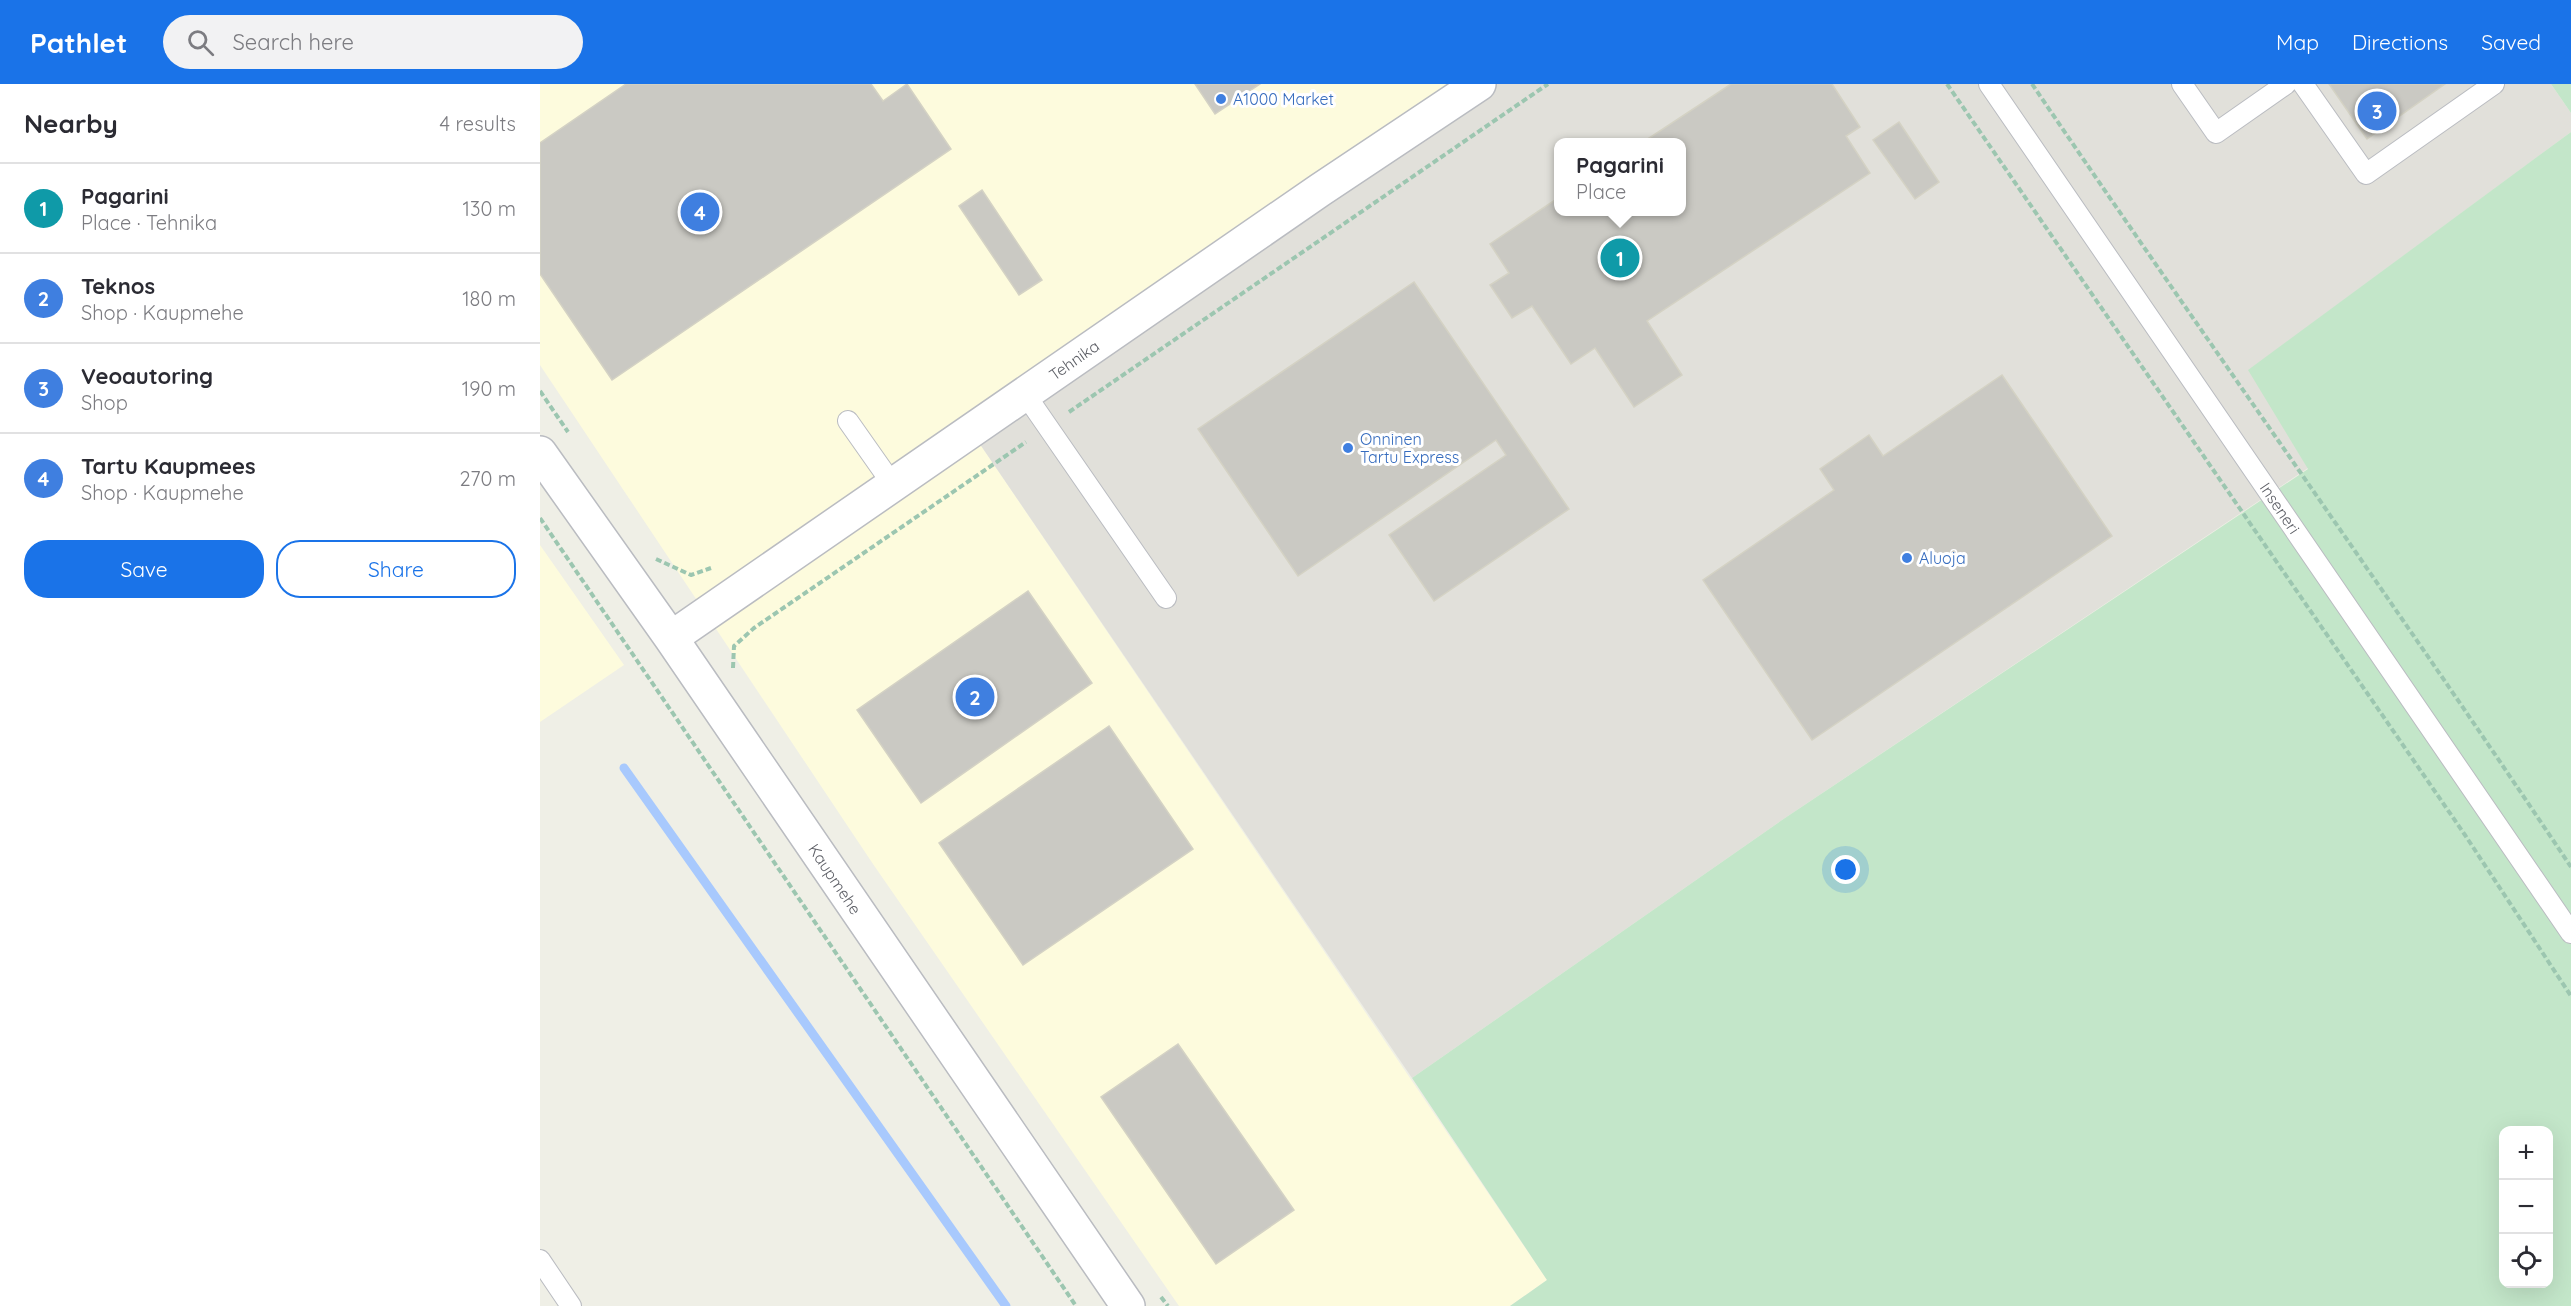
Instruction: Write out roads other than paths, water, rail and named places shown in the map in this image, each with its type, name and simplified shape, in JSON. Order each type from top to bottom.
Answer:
[{"type":"street","name":"Tehnika","points":[[670,638],[1320,190],[1479,84]]},
{"type":"street","name":"Kaupmehe","points":[[540,453],[670,638],[1128,1306]]},
{"type":"lane","name":"Inseneri","points":[[1989,84],[2571,933]]},
{"type":"lane","points":[[2182,84],[2216,133],[2286,84]]},
{"type":"lane","points":[[2303,84],[2366,174],[2494,84]]},
{"type":"lane","points":[[1025,394],[1166,598]]},
{"type":"lane","points":[[848,421],[893,484]]},
{"type":"lane","points":[[540,1260],[571,1306]]},
{"type":"waterway","points":[[624,768],[1006,1306]]},
{"type":"place","name":"A1000 Market","points":[[1221,99]]},
{"type":"place","name":"Veoautoring","points":[[2377,111]]},
{"type":"place","name":"Tartu Kaupmees","points":[[700,212]]},
{"type":"place","name":"Pagarini","points":[[1620,258]]},
{"type":"place","name":"Onninen Tartu Express","points":[[1348,448]]},
{"type":"place","name":"Aluoja","points":[[1907,558]]},
{"type":"place","name":"Teknos","points":[[975,697]]}]
